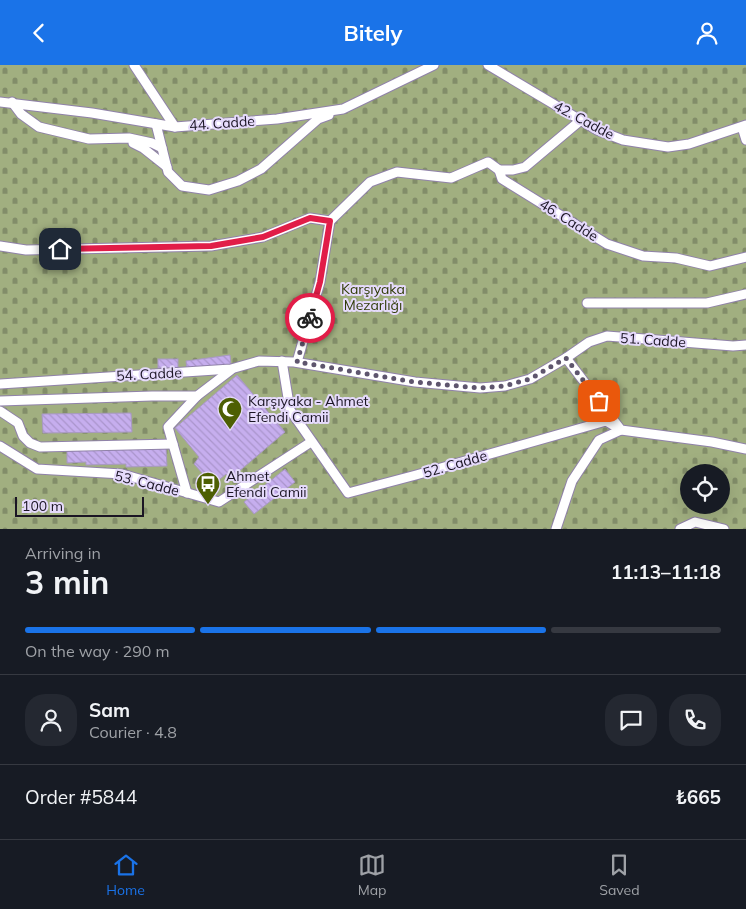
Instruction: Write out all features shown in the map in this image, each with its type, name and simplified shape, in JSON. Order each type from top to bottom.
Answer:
[{"type":"lane","points":[[134,65],[174,127]]},
{"type":"lane","name":"44. Cadde","points":[[0,102],[12,102],[174,127],[277,119],[343,109],[433,65]]},
{"type":"lane","name":"42. Cadde","points":[[488,65],[598,130],[624,140],[668,147],[689,144],[744,126]]},
{"type":"lane","points":[[12,102],[20,114],[39,127],[89,139],[124,138],[152,143],[162,147]]},
{"type":"lane","points":[[156,124],[168,172],[182,186],[209,189],[238,181],[262,169],[318,119],[343,109]]},
{"type":"lane","points":[[556,529],[572,481],[600,440],[621,429],[566,358],[530,379],[504,386],[480,388],[415,382],[297,362],[320,282],[330,221],[370,182],[397,172],[451,177],[488,162],[499,169],[512,170],[525,167],[581,120]]},
{"type":"lane","points":[[744,126],[746,140]]},
{"type":"lane","points":[[124,138],[144,148],[167,167]]},
{"type":"lane","name":"46. Cadde","points":[[499,169],[502,179],[607,244],[644,256],[676,258],[710,266],[746,257]]},
{"type":"lane","points":[[0,246],[26,249],[211,246],[263,237],[310,218],[330,221]]},
{"type":"lane","points":[[587,303],[707,303],[746,294]]},
{"type":"lane","name":"51. Cadde","points":[[566,358],[589,342],[607,337],[733,346],[746,345]]},
{"type":"lane","name":"54. Cadde","points":[[0,384],[231,369],[260,361],[297,362]]},
{"type":"lane","points":[[282,361],[290,410],[311,442]]},
{"type":"lane","points":[[187,493],[168,427],[197,396],[231,369]]},
{"type":"lane","points":[[0,401],[197,396]]},
{"type":"lane","points":[[0,411],[18,423],[23,436],[30,443],[40,447],[173,444]]},
{"type":"lane","name":"52. Cadde","points":[[311,442],[348,493],[606,421],[621,429],[712,441],[746,449]]},
{"type":"lane","name":"53. Cadde","points":[[0,446],[37,469],[122,474],[219,502],[311,442]]},
{"type":"lane","points":[[680,529],[695,522],[724,529]]},
{"type":"green space","name":"Karşıyaka Mezarlığı","points":[[0,65],[746,65],[746,529],[0,529]]},
{"type":"building","points":[[230,355],[231,365],[187,370],[186,361]]},
{"type":"building","points":[[158,359],[178,359],[178,368],[158,368]]},
{"type":"building","name":"Karşıyaka - Ahmet Efendi Camii","points":[[237,375],[285,432],[230,479],[226,474],[213,485],[194,464],[199,457],[175,428]]},
{"type":"building","points":[[131,413],[132,432],[43,433],[42,414]]},
{"type":"building","points":[[166,448],[167,466],[126,467],[126,464],[86,465],[86,462],[67,463],[67,451]]},
{"type":"building","points":[[285,469],[295,482],[254,514],[244,502]]},
{"type":"way so far","points":[[310,318],[297,362],[415,382],[480,388],[504,386],[530,379],[566,358],[599,401]]},
{"type":"place","name":"Karşıyaka - Ahmet Efendi Camii","points":[[230,430]]},
{"type":"place","name":"Ahmet Efendi Camii","points":[[208,505]]},
{"type":"route","points":[[60,249],[211,246],[263,237],[310,218],[330,221],[320,282],[310,318]]}]
